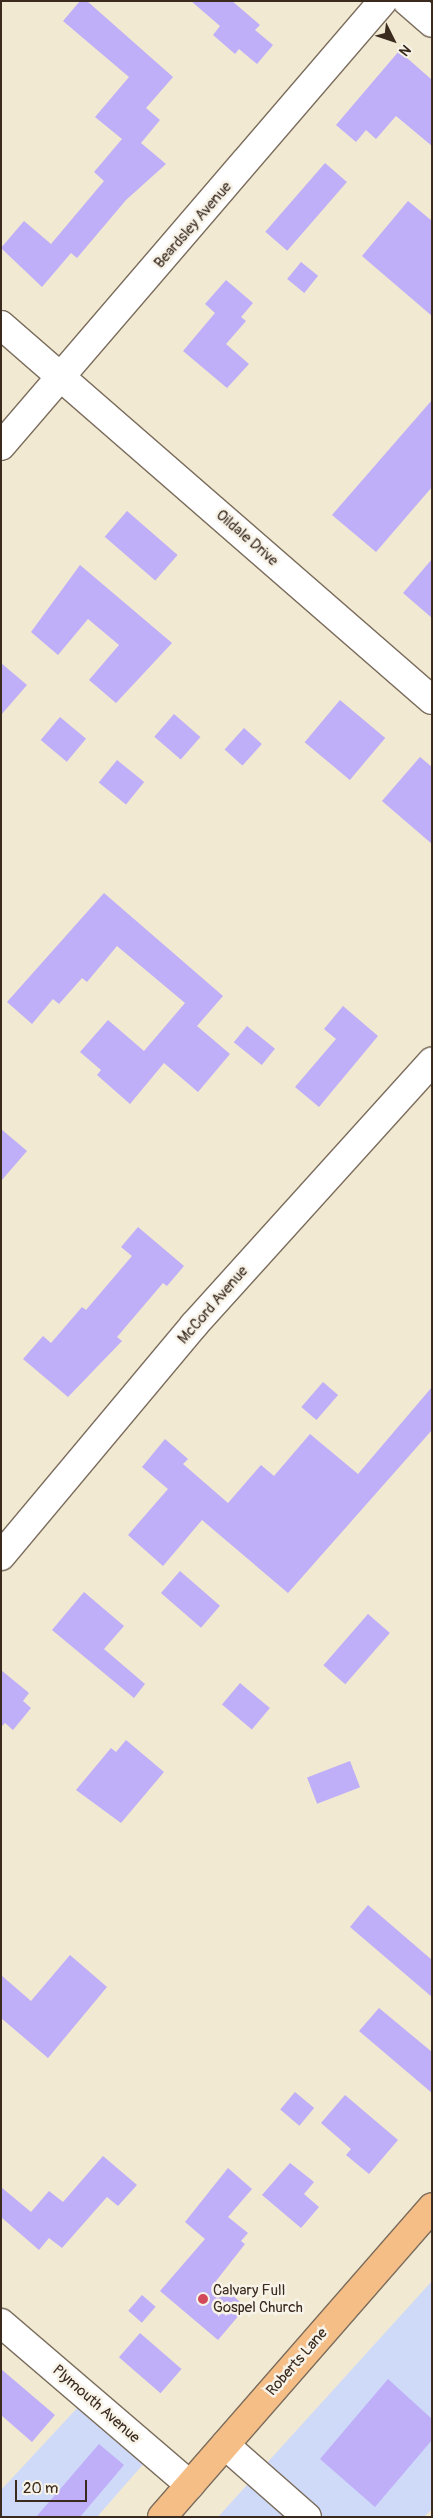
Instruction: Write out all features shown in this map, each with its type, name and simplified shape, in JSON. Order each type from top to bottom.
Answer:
[{"type":"main road","name":"Roberts Lane","points":[[162,2517],[432,2207]]},
{"type":"street","name":"Beardsley Avenue","points":[[1,446],[383,1]]},
{"type":"street","points":[[407,1],[432,23]]},
{"type":"street","name":"Oildale Drive","points":[[1,325],[432,700]]},
{"type":"street","name":"McCord Avenue","points":[[1,1556],[194,1325],[432,1062]]},
{"type":"street","name":"Plymouth Avenue","points":[[1,2323],[190,2485]]},
{"type":"street","points":[[225,2445],[307,2517]]},
{"type":"shaded area","points":[[432,2281],[432,2509],[424,2517],[218,2517]]},
{"type":"shaded area","points":[[93,2391],[159,2446],[97,2517],[1,2517],[1,2490]]},
{"type":"building","points":[[80,1],[87,1],[173,77],[146,108],[160,120],[141,143],[166,164],[126,200],[77,258],[71,253],[42,287],[1,248],[24,221],[51,244],[104,181],[94,172],[122,139],[95,117],[129,77],[63,21]]},
{"type":"building","points":[[191,1],[232,1],[260,25],[255,30],[273,45],[257,64],[239,49],[235,54],[213,35],[220,26]]},
{"type":"building","points":[[399,51],[432,80],[432,146],[396,116],[376,139],[366,130],[356,142],[336,125]]},
{"type":"building","points":[[325,163],[347,182],[287,251],[265,232]]},
{"type":"building","points":[[408,201],[432,221],[432,316],[362,256]]},
{"type":"building","points":[[301,262],[318,276],[304,293],[287,279]]},
{"type":"building","points":[[226,280],[253,303],[241,317],[246,321],[226,344],[249,364],[227,388],[183,351],[215,313],[205,304]]},
{"type":"building","points":[[432,400],[432,487],[376,552],[332,515]]},
{"type":"building","points":[[127,511],[178,555],[155,581],[105,537]]},
{"type":"building","points":[[432,559],[432,618],[403,593]]},
{"type":"building","points":[[80,565],[172,643],[116,703],[89,680],[119,645],[88,619],[58,655],[31,632]]},
{"type":"building","points":[[1,663],[27,685],[1,715]]},
{"type":"building","points":[[340,700],[385,738],[350,780],[305,742]]},
{"type":"building","points":[[174,714],[200,737],[181,760],[154,737]]},
{"type":"building","points":[[60,717],[86,739],[67,762],[41,740]]},
{"type":"building","points":[[244,728],[262,744],[242,766],[225,750]]},
{"type":"building","points":[[420,757],[432,767],[432,844],[382,801]]},
{"type":"building","points":[[117,760],[144,782],[126,805],[99,783]]},
{"type":"building","points":[[104,893],[223,996],[197,1026],[230,1054],[198,1092],[164,1063],[130,1104],[97,1075],[101,1070],[80,1052],[108,1020],[144,1051],[185,1003],[117,946],[87,982],[82,978],[59,1004],[53,999],[32,1024],[7,1002]]},
{"type":"building","points":[[343,1006],[378,1036],[319,1107],[295,1087],[336,1039],[324,1029]]},
{"type":"building","points":[[247,1026],[275,1049],[262,1065],[234,1042]]},
{"type":"building","points":[[1,1129],[27,1151],[1,1181]]},
{"type":"building","points":[[138,1227],[184,1266],[167,1286],[163,1283],[117,1337],[122,1341],[68,1397],[23,1359],[43,1336],[51,1343],[82,1307],[86,1310],[132,1256],[121,1247]]},
{"type":"building","points":[[323,1382],[338,1395],[316,1420],[301,1407]]},
{"type":"building","points":[[432,1387],[432,1430],[288,1593],[202,1520],[163,1566],[128,1535],[168,1489],[142,1467],[165,1439],[188,1459],[183,1464],[228,1503],[261,1465],[274,1476],[310,1434],[358,1474]]},
{"type":"building","points":[[180,1571],[220,1606],[201,1628],[161,1593]]},
{"type":"building","points":[[84,1592],[124,1626],[104,1649],[145,1684],[134,1698],[52,1630]]},
{"type":"building","points":[[368,1614],[390,1633],[345,1684],[323,1665]]},
{"type":"building","points":[[1,1670],[29,1693],[23,1701],[31,1708],[13,1730],[5,1723],[1,1727]]},
{"type":"building","points":[[240,1683],[270,1708],[252,1730],[222,1704]]},
{"type":"building","points":[[126,1740],[164,1772],[121,1823],[76,1790],[111,1748],[116,1752]]},
{"type":"building","points":[[350,1761],[360,1787],[317,1804],[307,1777]]},
{"type":"building","points":[[368,1905],[432,1960],[432,1997],[350,1927]]},
{"type":"building","points":[[70,1955],[107,1987],[48,2058],[1,2018],[1,1975],[31,2001]]},
{"type":"building","points":[[379,2008],[432,2052],[432,2093],[359,2031]]},
{"type":"building","points":[[295,2092],[314,2108],[299,2126],[280,2110]]},
{"type":"building","points":[[345,2095],[398,2140],[369,2174],[346,2155],[351,2149],[321,2123]]},
{"type":"building","points":[[103,2156],[137,2185],[118,2206],[107,2197],[62,2248],[49,2238],[39,2250],[1,2217],[1,2187],[31,2212],[49,2191],[63,2202]]},
{"type":"building","points":[[290,2163],[314,2182],[304,2194],[319,2207],[301,2228],[262,2195]]},
{"type":"building","points":[[228,2168],[252,2189],[228,2217],[248,2233],[241,2241],[245,2244],[216,2281],[246,2307],[218,2340],[160,2291],[205,2239],[185,2222]]},
{"type":"building","points":[[142,2295],[156,2307],[142,2323],[128,2311]]},
{"type":"building","points":[[140,2333],[182,2369],[161,2393],[119,2357]]},
{"type":"building","points":[[1,2369],[55,2415],[32,2442],[1,2415]]},
{"type":"building","points":[[388,2379],[432,2419],[432,2440],[375,2507],[320,2459]]},
{"type":"building","points":[[99,2444],[124,2465],[80,2517],[36,2517]]},
{"type":"place","name":"Calvary Full Gospel Church","points":[[203,2299]]}]
